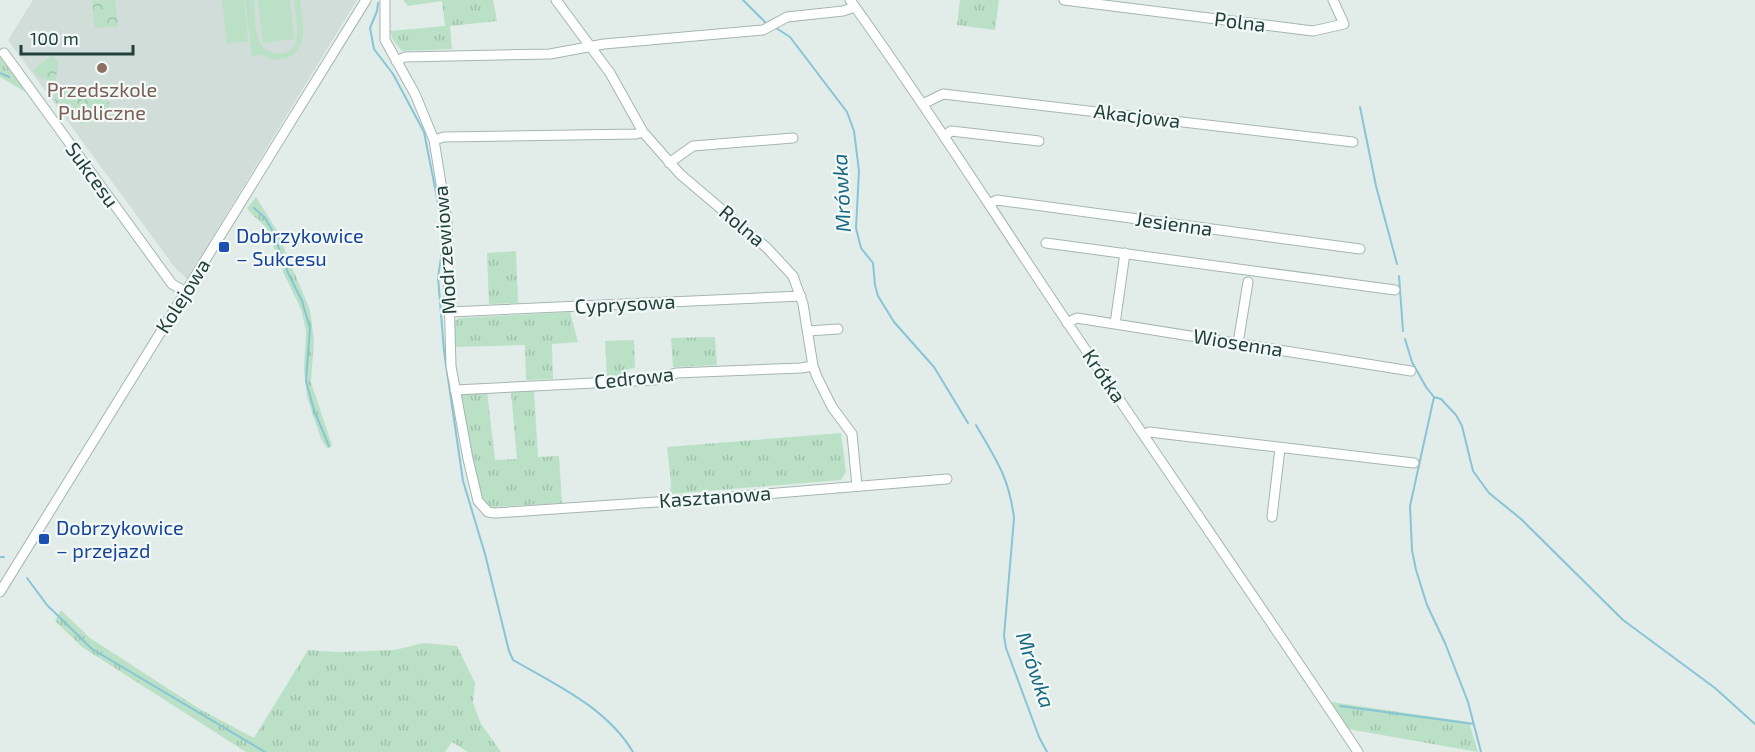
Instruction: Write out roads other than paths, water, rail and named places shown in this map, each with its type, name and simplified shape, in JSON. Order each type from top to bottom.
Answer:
[{"type":"street","name":"Kolejowa","points":[[0,592],[366,0]]},
{"type":"street","name":"Modrzewiowa","points":[[385,0],[384,35],[415,94],[434,140],[447,221],[451,366],[468,459],[478,501],[484,508]]},
{"type":"street","name":"Rolna","points":[[556,0],[610,73],[643,132],[669,163],[781,261],[793,276],[801,296],[813,366],[832,407],[852,434],[857,486]]},
{"type":"street","name":"Polna","points":[[1064,0],[1313,31],[1344,24],[1333,0]]},
{"type":"street","points":[[396,61],[405,57],[550,54],[591,47],[763,30],[787,17],[843,11],[852,3]]},
{"type":"street","name":"Krótka","points":[[852,3],[945,136],[1067,323],[1358,752]]},
{"type":"street","name":"Sukcesu","points":[[4,53],[172,284],[186,292]]},
{"type":"street","name":"Akacjowa","points":[[923,104],[943,94],[1353,142]]},
{"type":"street","points":[[945,136],[951,131],[1039,141]]},
{"type":"street","points":[[434,140],[444,137],[636,134],[643,132]]},
{"type":"street","points":[[669,163],[693,146],[793,138]]},
{"type":"street","name":"Jesienna","points":[[989,204],[997,200],[1360,249]]},
{"type":"street","points":[[1046,243],[1395,290]]},
{"type":"street","points":[[1115,324],[1125,253]]},
{"type":"street","points":[[1238,343],[1248,282]]},
{"type":"street","name":"Cyprysowa","points":[[449,312],[801,296]]},
{"type":"street","name":"Wiosenna","points":[[1067,323],[1077,318],[1411,372]]},
{"type":"street","points":[[808,332],[838,329]]},
{"type":"street","name":"Cedrowa","points":[[455,390],[655,380],[676,373],[813,366]]},
{"type":"street","points":[[1144,435],[1149,432],[1414,463]]},
{"type":"street","points":[[1272,517],[1280,448]]},
{"type":"street","name":"Kasztanowa","points":[[484,508],[495,513],[947,479]]},
{"type":"waterway","name":"Mrówka","points":[[743,0],[766,23]]},
{"type":"waterway","points":[[378,3],[370,28],[374,49],[393,74],[424,132],[441,218],[442,251],[438,277],[444,351],[463,481],[485,554],[509,651],[513,660],[563,688],[595,710],[622,736],[633,752]]},
{"type":"waterway","name":"Mrówka","points":[[776,28],[790,37],[847,112],[854,131],[859,171],[856,228],[861,248],[873,263],[878,296],[894,322],[934,367],[968,423]]},
{"type":"waterway","points":[[0,73],[9,77]]},
{"type":"waterway","points":[[1360,107],[1376,186],[1397,264]]},
{"type":"waterway","points":[[254,208],[265,218],[272,230],[288,273],[302,301],[310,328],[306,381],[314,410],[329,446]]},
{"type":"waterway","points":[[1399,276],[1403,331]]},
{"type":"waterway","points":[[1405,339],[1412,362],[1426,387],[1434,397],[1441,399],[1456,415],[1462,426],[1473,471],[1489,493],[1521,519],[1623,620],[1715,688],[1755,724]]},
{"type":"waterway","points":[[1434,397],[1410,506],[1412,550],[1427,605],[1468,702],[1481,752]]},
{"type":"waterway","name":"Mrówka","points":[[976,425],[1001,469],[1012,504],[1014,518],[1004,636],[1006,648],[1039,737],[1047,752]]},
{"type":"waterway","points":[[27,578],[47,605],[92,649],[265,752]]},
{"type":"waterway","points":[[1340,706],[1474,724]]},
{"type":"place","name":"Przedszkole Publiczne","points":[[102,68]]},
{"type":"place","name":"Dobrzykowice – Sukcesu","points":[[224,247]]},
{"type":"place","name":"Dobrzykowice – przejazd","points":[[44,539]]}]
